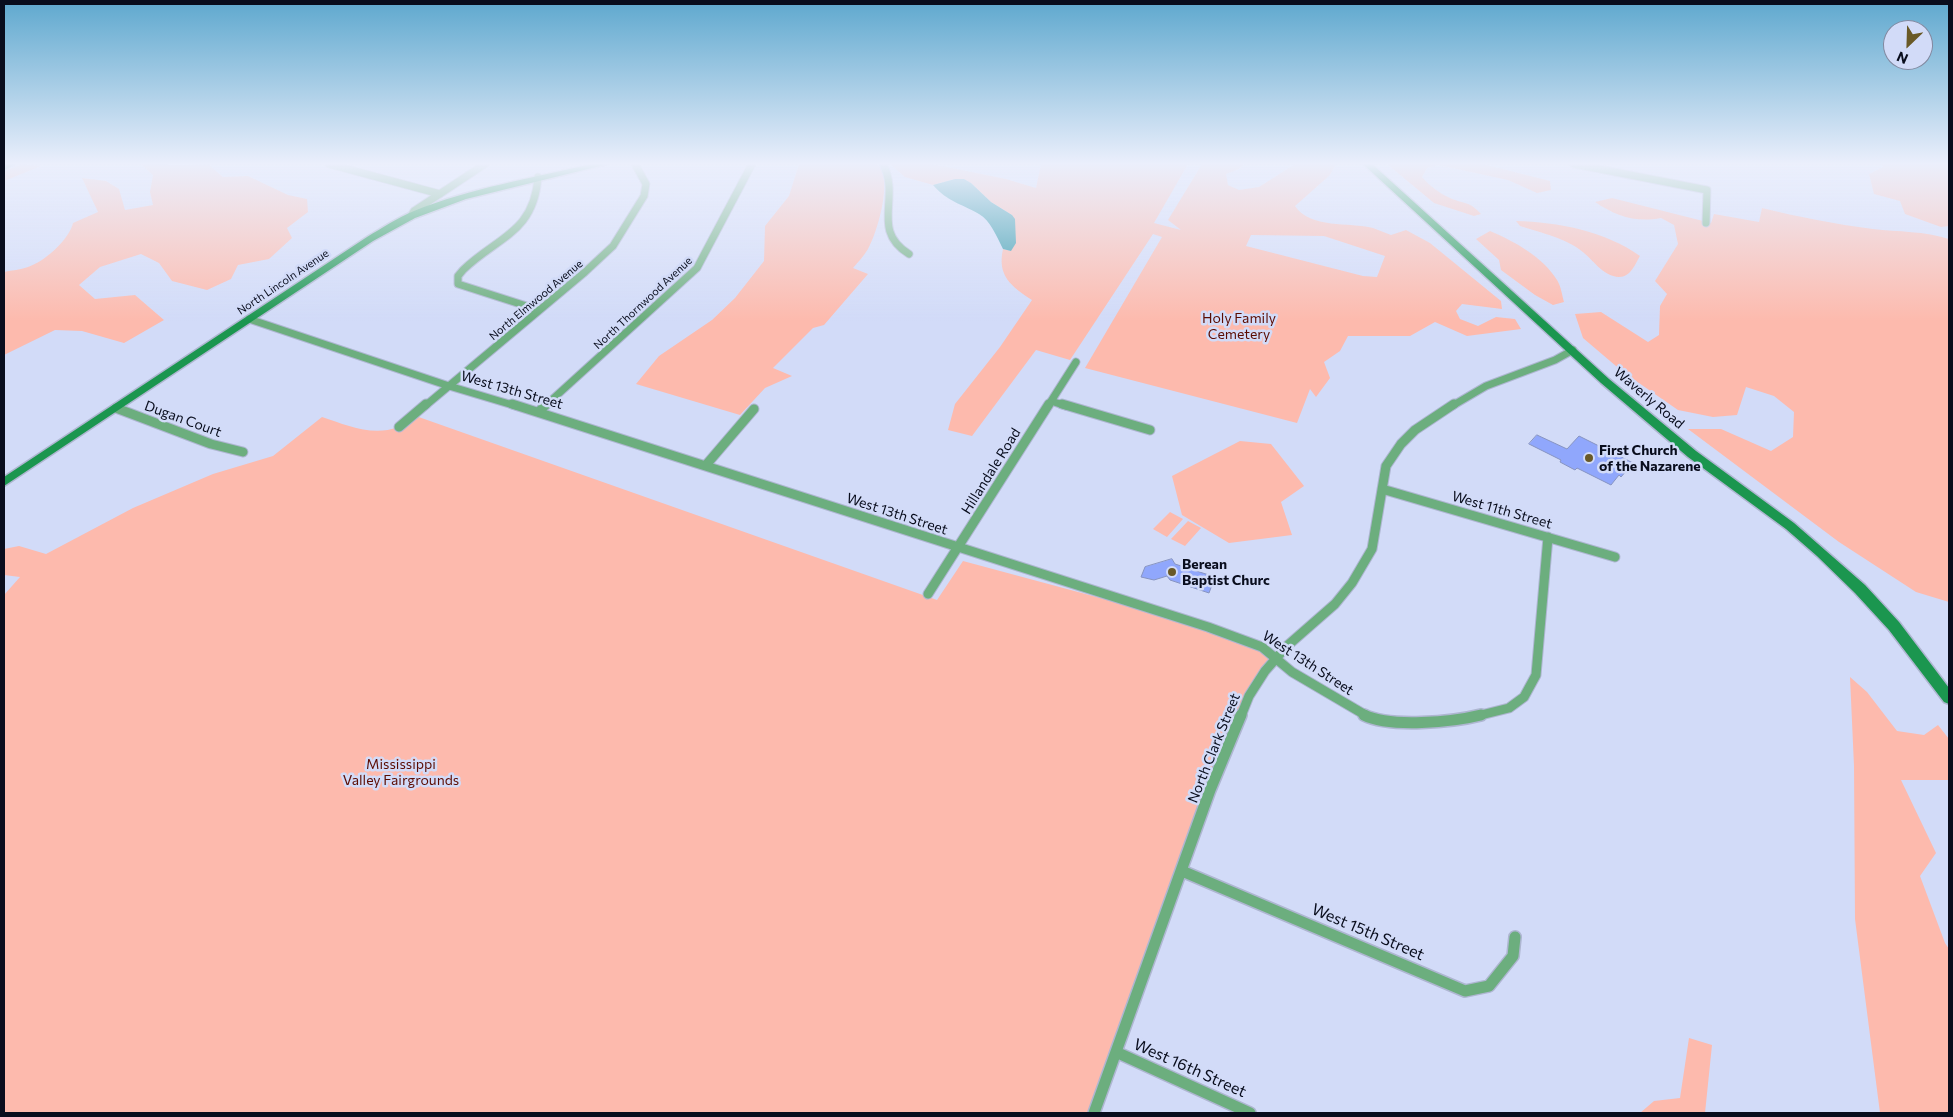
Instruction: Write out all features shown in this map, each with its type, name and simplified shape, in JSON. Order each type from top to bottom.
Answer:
[{"type":"street","name":"North Lincoln Avenue","points":[[4,482],[370,239],[411,216]]},
{"type":"street","points":[[528,216],[509,234],[469,265],[458,276],[458,284],[483,294],[539,310]]},
{"type":"street","name":"North Elmwood Avenue","points":[[398,427],[585,272],[612,246],[631,216]]},
{"type":"street","name":"North Thornwood Avenue","points":[[538,412],[697,268],[725,216]]},
{"type":"street","points":[[890,216],[890,236],[897,246],[909,254]]},
{"type":"street","name":"Waverly Road","points":[[1425,216],[1659,427],[1790,526],[1860,589],[1906,641],[1949,698]]},
{"type":"street","points":[[1706,216],[1706,222]]},
{"type":"street","name":"West 13th Street","points":[[249,319],[449,386],[706,465],[958,548],[1208,627],[1262,647],[1292,672],[1374,720],[1409,723],[1470,718],[1509,708],[1524,697],[1536,675],[1548,537]]},
{"type":"street","name":"North Clark Street","points":[[1094,1113],[1210,790],[1249,696],[1287,646],[1335,604],[1352,583],[1372,549],[1386,466],[1401,444],[1415,430],[1474,392],[1555,360],[1573,350]]},
{"type":"street","name":"Hillandale Road","points":[[928,594],[1076,362]]},
{"type":"street","points":[[1051,401],[1150,430]]},
{"type":"street","name":"Dugan Court","points":[[116,408],[211,444],[242,452]]},
{"type":"street","points":[[706,465],[754,409]]},
{"type":"street","name":"West 11th Street","points":[[1382,489],[1614,557]]},
{"type":"street","name":"West 15th Street","points":[[1182,871],[1465,991],[1489,986],[1513,956],[1515,937]]},
{"type":"street","name":"West 16th Street","points":[[1116,1052],[1250,1113]]},
{"type":"green space","points":[[89,216],[303,216],[287,228],[292,238],[269,259],[238,265],[231,279],[207,290],[172,281],[159,263],[141,254],[100,267],[79,285],[95,299],[135,295],[164,320],[124,343],[82,331],[55,330],[4,355],[4,272],[25,268],[41,260],[55,250],[71,230],[73,223]]},
{"type":"green space","points":[[773,216],[880,216],[876,231],[868,249],[853,268],[868,274],[824,325],[813,328],[773,368],[792,376],[765,388],[740,415],[636,384],[659,356],[712,320],[735,298],[764,261],[765,226]]},
{"type":"green space","name":"Holy Family Cemetery","points":[[1012,216],[1158,216],[1154,223],[1181,230],[1168,220],[1170,216],[1307,216],[1331,223],[1373,228],[1391,235],[1406,230],[1430,243],[1501,301],[1502,309],[1462,304],[1456,311],[1460,319],[1478,326],[1496,317],[1515,319],[1521,329],[1467,336],[1435,322],[1410,336],[1348,336],[1340,351],[1324,362],[1330,378],[1316,397],[1310,389],[1297,423],[1085,368],[1162,237],[1153,234],[1070,360],[1036,350],[972,436],[948,430],[955,404],[1000,347],[1032,300],[1012,285],[1004,273],[1002,266],[1003,249],[1011,251]],"holes":[[[1251,235],[1324,236],[1385,256],[1377,277],[1363,276],[1246,246]]]},
{"type":"green space","points":[[1623,216],[1684,216],[1711,223],[1713,216],[1726,216],[1759,222],[1760,216],[1799,216],[1845,225],[1921,233],[1949,239],[1949,602],[1916,592],[1839,542],[1688,429],[1721,429],[1771,451],[1793,437],[1794,412],[1774,396],[1746,387],[1737,415],[1713,417],[1678,410],[1623,372],[1583,338],[1575,314],[1601,312],[1648,342],[1659,335],[1660,306],[1667,294],[1655,281],[1678,244],[1674,225],[1661,218],[1643,220]]},
{"type":"green space","points":[[1911,216],[1949,216],[1949,226],[1941,227]]},
{"type":"green space","points":[[1516,221],[1548,223],[1596,234],[1626,247],[1640,256],[1627,275],[1613,276],[1600,268],[1570,243],[1520,226]]},
{"type":"green space","points":[[1490,231],[1518,245],[1544,264],[1558,282],[1564,302],[1553,305],[1535,295],[1501,270],[1499,260],[1476,239]]},
{"type":"green space","name":"Mississippi Valley Fairgrounds","points":[[413,415],[937,600],[963,561],[1208,627],[1262,647],[1276,659],[1249,696],[1094,1113],[4,1113],[4,595],[20,577],[4,575],[4,549],[19,546],[46,554],[133,508],[213,474],[273,456],[322,417],[360,429],[379,431],[398,427]]},
{"type":"green space","points":[[1240,441],[1271,444],[1304,486],[1281,502],[1292,535],[1229,543],[1182,515],[1172,476]]},
{"type":"green space","points":[[1170,512],[1183,519],[1167,537],[1153,529]]},
{"type":"green space","points":[[1188,521],[1201,528],[1185,546],[1171,539]]},
{"type":"green space","points":[[1850,677],[1867,692],[1897,731],[1924,735],[1938,725],[1949,739],[1949,780],[1901,780],[1936,853],[1920,876],[1945,943],[1949,949],[1949,1113],[1880,1113],[1855,919],[1854,766]]},
{"type":"green space","points":[[1689,1038],[1712,1045],[1705,1113],[1640,1113],[1654,1101],[1680,1098]]},
{"type":"water","points":[[982,216],[1013,216],[1015,219],[1016,243],[1011,251],[1003,249],[993,229]]},
{"type":"building","name":"First Church of the Nazarene","points":[[1537,435],[1567,449],[1579,436],[1633,463],[1611,485],[1577,468],[1575,470],[1560,462],[1561,460],[1529,444]]},
{"type":"building","name":"Berean Baptist Churc","points":[[1172,559],[1175,564],[1215,577],[1209,593],[1170,580],[1167,576],[1154,580],[1141,577],[1145,567]]},
{"type":"place","name":"First Church of the Nazarene","points":[[1589,458]]},
{"type":"place","name":"Berean Baptist Churc","points":[[1172,572]]}]
